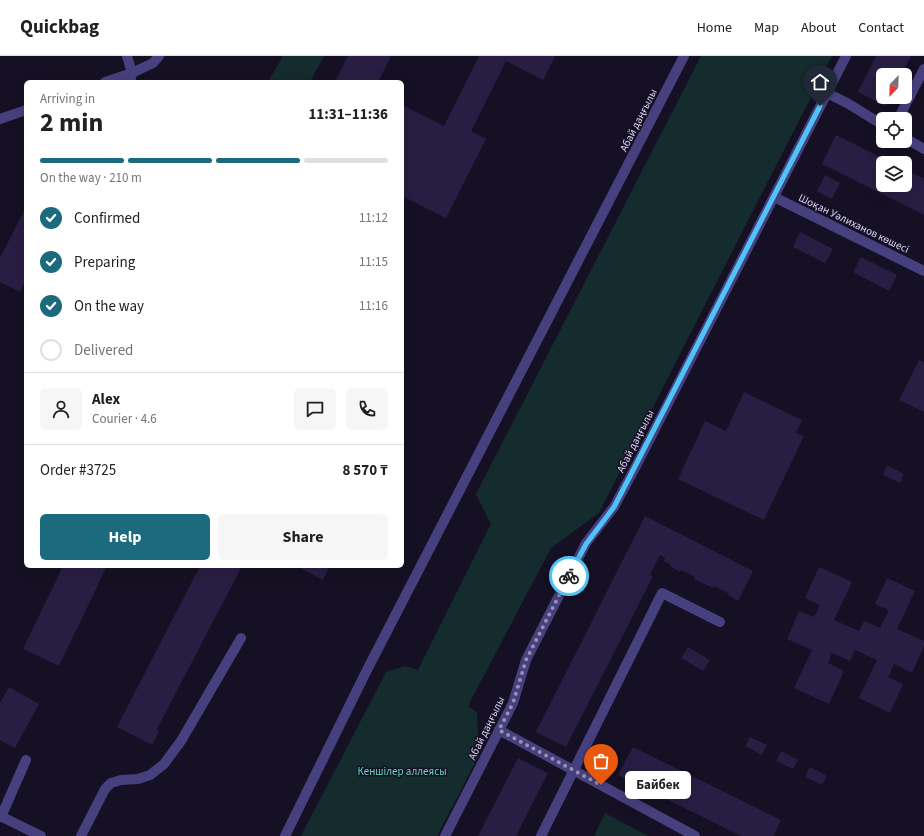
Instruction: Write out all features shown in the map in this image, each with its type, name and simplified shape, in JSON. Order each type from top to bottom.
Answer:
[{"type":"street","points":[[127,56],[131,77]]},
{"type":"street","points":[[115,80],[131,77],[153,63],[159,56]]},
{"type":"street","name":"Абай даңғылы","points":[[285,836],[367,670],[684,56]]},
{"type":"street","name":"Абай даңғылы","points":[[445,836],[513,703],[526,660],[582,550],[614,507],[846,56]]},
{"type":"street","points":[[902,112],[924,69]]},
{"type":"street","points":[[827,93],[876,121]]},
{"type":"street","points":[[0,119],[24,111]]},
{"type":"street","points":[[912,142],[924,149]]},
{"type":"street","name":"Шоқан Уәлиханов көшесі","points":[[774,197],[924,270]]},
{"type":"street","points":[[541,836],[662,593],[720,622]]},
{"type":"street","points":[[81,836],[105,789],[111,783],[150,776],[164,764],[181,742],[241,638]]},
{"type":"street","points":[[499,730],[695,836]]},
{"type":"street","points":[[26,760],[0,816],[42,836]]},
{"type":"green space","points":[[283,56],[324,56],[311,80],[269,80]]},
{"type":"green space","name":"Кеншілер аллеясы","points":[[701,56],[832,56],[599,513],[551,548],[468,706],[477,712],[479,755],[437,836],[301,836],[386,672],[405,666],[418,670],[491,524],[476,494]]},
{"type":"green space","points":[[605,813],[648,836],[594,836]]},
{"type":"building","points":[[348,56],[391,56],[379,80],[336,80]]},
{"type":"building","points":[[479,56],[555,56],[543,80],[506,61],[471,131],[486,139],[446,218],[404,197],[404,106],[444,126]]},
{"type":"building","points":[[876,56],[911,56],[905,68],[876,68],[876,101],[858,92]]},
{"type":"building","points":[[836,135],[878,156],[876,156],[876,191],[822,164]]},
{"type":"building","points":[[912,173],[924,179],[924,215],[878,192],[912,192]]},
{"type":"building","points":[[825,175],[840,183],[832,199],[817,191]]},
{"type":"building","points":[[24,211],[24,284],[20,292],[0,282],[0,258]]},
{"type":"building","points":[[800,232],[833,249],[825,263],[793,247]]},
{"type":"building","points":[[861,257],[897,275],[889,291],[853,272]]},
{"type":"building","points":[[919,360],[924,363],[924,412],[899,400]]},
{"type":"building","points":[[744,392],[802,420],[796,433],[804,436],[764,520],[678,479],[705,421],[726,431]]},
{"type":"building","points":[[887,465],[904,474],[900,483],[883,475]]},
{"type":"building","points":[[645,516],[753,571],[738,601],[715,586],[713,588],[694,579],[695,577],[681,570],[680,572],[664,561],[665,558],[660,555],[650,575],[653,576],[566,747],[536,732]]},
{"type":"building","points":[[819,567],[852,582],[834,620],[859,631],[864,621],[880,628],[889,610],[875,604],[887,578],[915,591],[897,629],[924,641],[924,646],[912,673],[894,664],[888,677],[903,684],[890,713],[859,698],[877,660],[855,650],[850,661],[832,653],[828,663],[844,671],[829,704],[794,688],[812,650],[787,639],[799,611],[814,617],[820,605],[805,598]]},
{"type":"building","points":[[62,568],[106,568],[59,666],[23,649]]},
{"type":"building","points":[[199,568],[241,568],[157,729],[159,731],[152,745],[117,727]]},
{"type":"building","points":[[300,568],[329,568],[323,580]]},
{"type":"building","points":[[688,647],[710,660],[703,671],[681,658]]},
{"type":"building","points":[[9,687],[39,704],[15,748],[0,740],[0,703]]},
{"type":"building","points":[[750,737],[767,745],[762,755],[745,746]]},
{"type":"building","points":[[633,747],[781,820],[773,836],[741,836],[618,775]]},
{"type":"building","points":[[781,751],[798,760],[793,769],[776,761]]},
{"type":"building","points":[[518,758],[548,773],[516,836],[478,836]]},
{"type":"building","points":[[810,767],[827,776],[822,785],[805,777]]},
{"type":"way so far","points":[[569,576],[526,660],[513,703],[499,730],[601,785]]},
{"type":"place","name":"Байбек","points":[[601,785]]},
{"type":"route","points":[[569,576],[586,544],[614,507],[820,106]]}]
